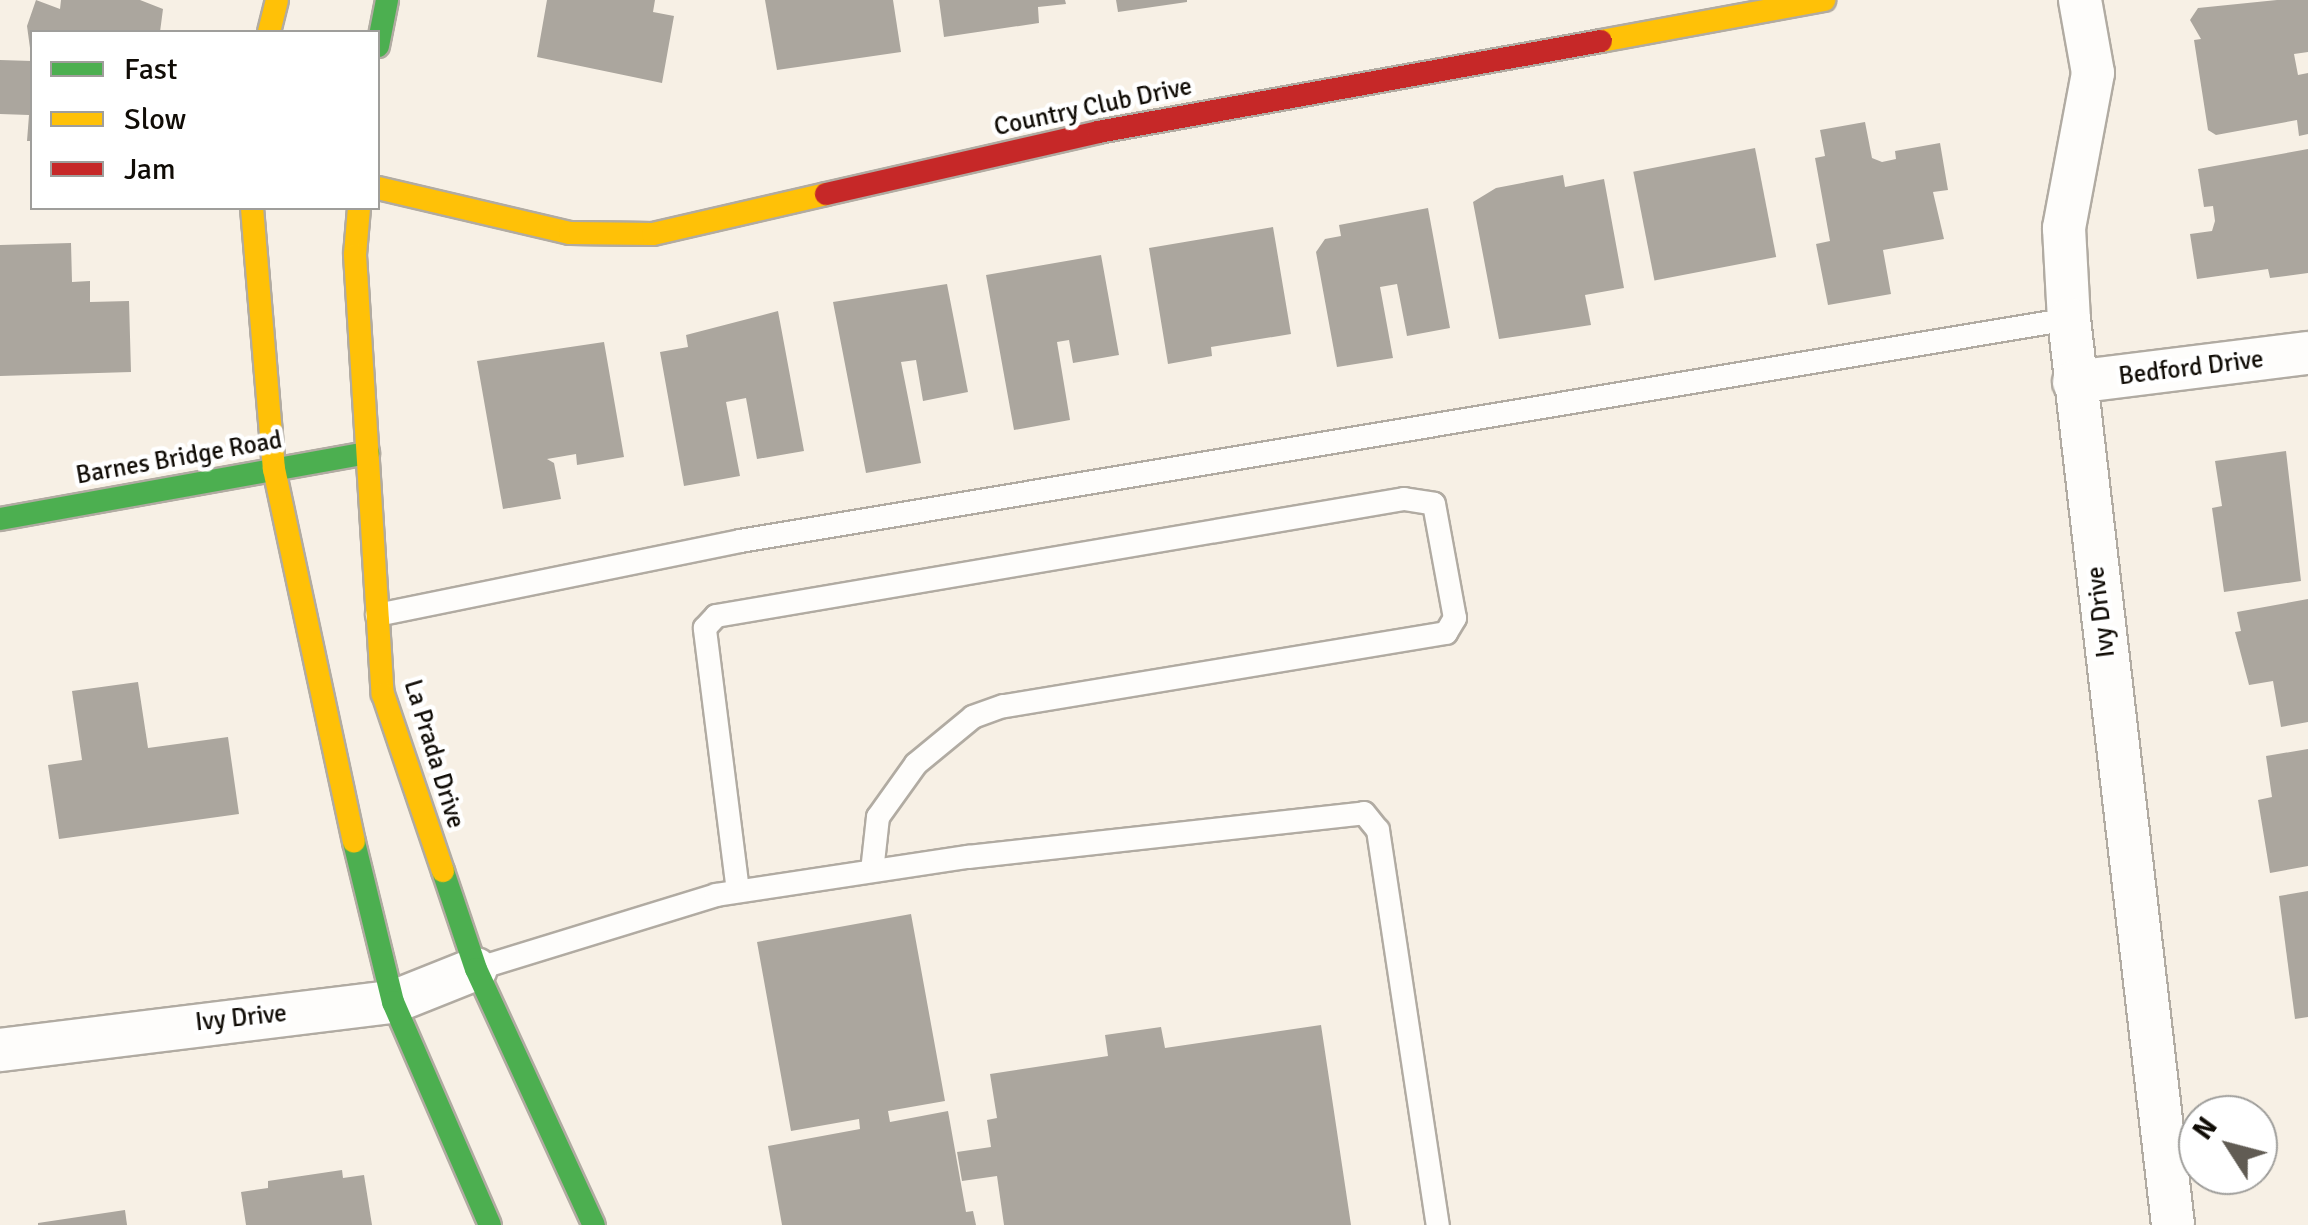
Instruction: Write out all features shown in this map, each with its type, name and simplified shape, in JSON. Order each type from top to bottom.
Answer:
[{"type":"main road","points":[[270,30],[277,0]]},
{"type":"main road","points":[[380,36],[387,0]]},
{"type":"main road","name":"Country Club Drive","points":[[380,188],[570,233],[653,234],[1098,132],[1824,0]]},
{"type":"main road","points":[[252,210],[274,469],[288,563],[393,1002],[449,1143],[490,1225]]},
{"type":"main road","name":"La Prada Drive","points":[[359,210],[355,255],[383,694],[476,969],[594,1225]]},
{"type":"main road","name":"Barnes Bridge Road","points":[[0,519],[368,452]]},
{"type":"street","name":"Ivy Drive","points":[[2080,0],[2093,73],[2064,228],[2069,319],[2173,1225]]},
{"type":"street","name":"Bedford Drive","points":[[2074,382],[2308,353]]},
{"type":"street","name":"Ivy Drive","points":[[0,1050],[393,1002],[476,969]]},
{"type":"lane","points":[[378,614],[740,541],[2069,319]]},
{"type":"lane","points":[[738,891],[705,628],[716,616],[1384,502],[1420,498],[1434,504],[1456,618],[1446,633],[1003,706],[973,717],[916,764],[878,816],[872,871]]},
{"type":"lane","points":[[476,969],[738,891],[872,871],[1364,812],[1374,817],[1438,1225]]},
{"type":"building","points":[[36,0],[60,9],[61,0],[140,0],[163,9],[160,30],[30,30],[30,48],[27,26]]},
{"type":"building","points":[[547,0],[655,0],[653,12],[674,16],[662,83],[537,57]]},
{"type":"building","points":[[765,0],[893,0],[901,52],[777,70]]},
{"type":"building","points":[[939,0],[1065,0],[1066,4],[1038,7],[1039,23],[944,37]]},
{"type":"building","points":[[1116,0],[1187,0],[1187,2],[1118,12]]},
{"type":"building","points":[[2308,0],[2308,52],[2294,54],[2298,75],[2308,73],[2308,134],[2299,136],[2297,120],[2216,135],[2208,130],[2194,40],[2201,39],[2190,20],[2198,8]]},
{"type":"building","points":[[0,60],[30,61],[30,141],[29,115],[0,114]]},
{"type":"building","points":[[1865,122],[1872,158],[1882,162],[1896,159],[1895,151],[1940,143],[1948,190],[1933,192],[1944,239],[1883,250],[1891,294],[1828,305],[1816,244],[1830,241],[1815,158],[1825,156],[1820,130]]},
{"type":"building","points":[[1755,148],[1776,257],[1654,281],[1633,172]]},
{"type":"building","points":[[2308,149],[2308,273],[2270,278],[2268,269],[2197,279],[2190,234],[2212,231],[2215,221],[2213,206],[2204,207],[2198,169]]},
{"type":"building","points":[[1563,175],[1565,187],[1604,179],[1624,288],[1585,295],[1591,325],[1499,339],[1473,202],[1496,188]]},
{"type":"building","points":[[1428,208],[1450,328],[1407,336],[1397,284],[1380,287],[1393,358],[1337,367],[1316,252],[1325,239],[1341,236],[1339,225]]},
{"type":"building","points":[[1273,227],[1291,334],[1211,347],[1212,356],[1168,364],[1149,248]]},
{"type":"building","points":[[71,243],[72,282],[90,281],[90,302],[129,301],[131,372],[0,376],[0,245]]},
{"type":"building","points":[[1101,255],[1119,355],[1073,363],[1069,340],[1057,342],[1070,420],[1014,430],[986,275]]},
{"type":"building","points":[[947,284],[968,392],[923,401],[916,360],[901,362],[921,463],[866,473],[833,302]]},
{"type":"building","points":[[778,311],[804,451],[757,459],[746,398],[726,402],[740,476],[684,486],[660,352],[688,347],[686,335]]},
{"type":"building","points":[[604,342],[624,457],[577,465],[576,454],[547,459],[554,463],[561,499],[503,509],[477,361]]},
{"type":"building","points":[[2286,451],[2301,581],[2224,592],[2212,508],[2222,506],[2215,461]]},
{"type":"building","points":[[2308,599],[2308,722],[2281,727],[2273,681],[2249,685],[2235,632],[2241,631],[2237,612]]},
{"type":"building","points":[[138,682],[148,748],[228,737],[239,814],[59,839],[48,765],[82,760],[72,691]]},
{"type":"building","points":[[2308,749],[2308,866],[2270,873],[2258,800],[2272,797],[2266,756]]},
{"type":"building","points":[[2308,891],[2308,1017],[2295,1019],[2279,896]]},
{"type":"building","points":[[911,914],[945,1101],[888,1111],[890,1122],[948,1111],[966,1212],[973,1211],[976,1225],[782,1225],[768,1146],[860,1129],[859,1119],[791,1131],[757,942]]},
{"type":"building","points":[[1321,1025],[1351,1225],[1004,1225],[997,1176],[962,1181],[957,1152],[991,1147],[987,1120],[997,1118],[990,1074],[1108,1056],[1105,1035],[1161,1027],[1165,1048]]},
{"type":"building","points":[[342,1170],[343,1178],[364,1175],[372,1225],[246,1225],[241,1192],[268,1188],[268,1181]]},
{"type":"building","points":[[125,1210],[127,1225],[38,1225],[38,1223]]},
{"type":"traffic: fast","points":[[380,36],[387,0]]},
{"type":"traffic: fast","points":[[0,519],[368,453]]},
{"type":"traffic: fast","points":[[354,842],[393,1002],[490,1225]]},
{"type":"traffic: fast","points":[[443,871],[476,969],[594,1225]]},
{"type":"traffic: slow","points":[[270,30],[277,0]]},
{"type":"traffic: slow","points":[[1601,41],[1824,0]]},
{"type":"traffic: slow","points":[[380,188],[570,233],[653,234],[826,194]]},
{"type":"traffic: slow","points":[[252,210],[274,469],[354,842]]},
{"type":"traffic: slow","points":[[359,210],[355,255],[383,694],[443,871]]},
{"type":"traffic: jam","points":[[826,194],[1098,132],[1601,41]]}]
